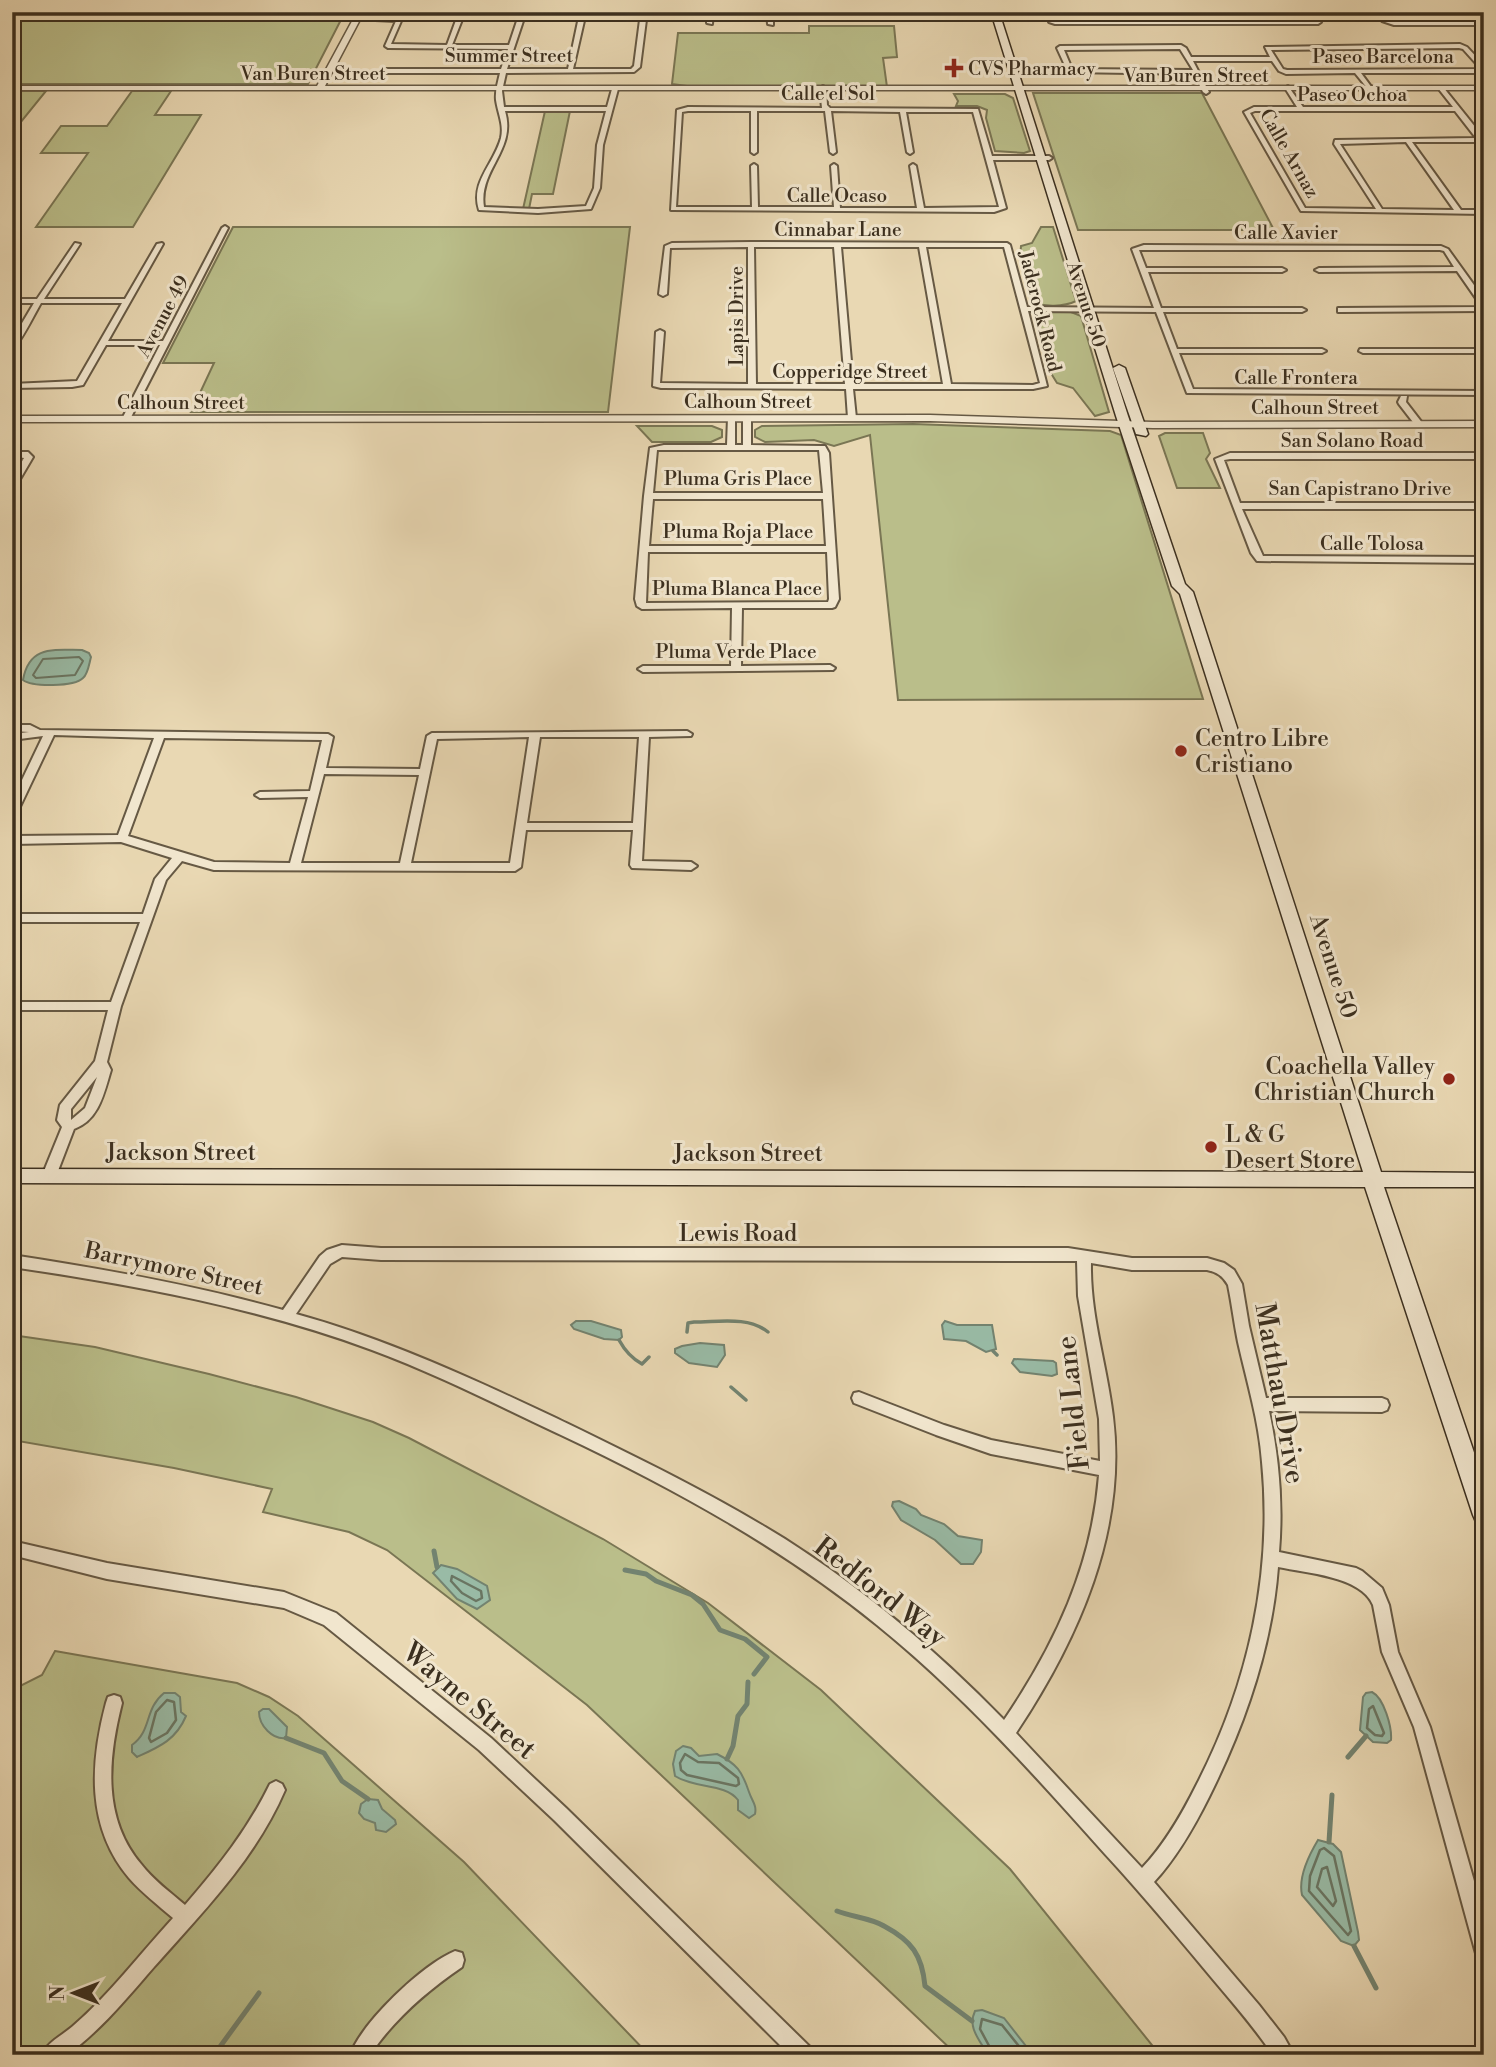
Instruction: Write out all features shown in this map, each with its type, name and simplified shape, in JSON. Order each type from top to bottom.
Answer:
[{"type":"main road","name":"Avenue 50","points":[[995,12],[1099,309],[1179,586],[1186,592],[1370,1161],[1381,1210],[1484,1516]]},
{"type":"main road","points":[[1006,12],[1013,47],[1007,50]]},
{"type":"main road","name":"Avenue 50","points":[[1007,50],[1015,53],[1018,64],[1025,72],[1024,89]]},
{"type":"main road","name":"Jackson Street","points":[[12,1176],[1484,1180]]},
{"type":"street","points":[[449,47],[462,12]]},
{"type":"street","points":[[523,12],[499,89],[506,121],[504,136],[484,177],[481,209],[591,207],[597,188],[598,154],[615,89]]},
{"type":"street","points":[[570,71],[583,12]]},
{"type":"street","points":[[636,70],[644,12]]},
{"type":"street","points":[[710,12],[710,23]]},
{"type":"street","points":[[770,12],[771,23]]},
{"type":"street","points":[[1048,12],[1053,22],[1318,22],[1313,12]]},
{"type":"street","points":[[1114,12],[1119,22]]},
{"type":"street","points":[[1180,12],[1186,22]]},
{"type":"street","points":[[1247,12],[1253,22]]},
{"type":"street","points":[[1378,12],[1388,22],[1484,23]]},
{"type":"street","points":[[1444,12],[1454,23]]},
{"type":"street","points":[[319,89],[359,15],[401,15],[388,46],[512,47]]},
{"type":"street","points":[[1196,72],[1070,71],[1061,47],[1181,47],[1189,59],[1196,72],[1205,90]]},
{"type":"street","points":[[1189,59],[1274,59],[1268,47],[1463,47],[1484,70]]},
{"type":"street","name":"Paseo Barcelona","points":[[1274,59],[1283,71],[1484,70]]},
{"type":"street","name":"Summer Street","points":[[383,71],[636,70]]},
{"type":"street","points":[[1357,72],[1370,90]]},
{"type":"street","name":"Van Buren Street","points":[[12,88],[1484,90]]},
{"type":"street","points":[[827,90],[824,106],[828,109],[833,152]]},
{"type":"street","points":[[1284,90],[1292,109]]},
{"type":"street","points":[[1284,90],[1301,109]]},
{"type":"street","points":[[1438,90],[1456,106],[1455,109],[1482,141]]},
{"type":"street","points":[[503,109],[610,109]]},
{"type":"street","points":[[754,109],[754,152]]},
{"type":"street","points":[[902,109],[910,152]]},
{"type":"street","name":"Paseo Ochoa","points":[[1248,110],[1455,109]]},
{"type":"street","name":"Calle el Sol","points":[[673,209],[681,110],[976,110],[990,157]]},
{"type":"street","name":"Calle Arnaz","points":[[1248,110],[1301,208],[1307,212],[1381,212]]},
{"type":"street","points":[[1407,140],[1459,212]]},
{"type":"street","points":[[1482,141],[1337,141],[1337,144],[1381,212],[1484,212]]},
{"type":"street","points":[[990,157],[1044,156]]},
{"type":"street","name":"Calle Ocaso","points":[[673,209],[1002,209],[990,157]]},
{"type":"street","points":[[754,166],[755,210]]},
{"type":"street","points":[[834,166],[837,210]]},
{"type":"street","points":[[912,166],[920,210]]},
{"type":"street","name":"Avenue 49","points":[[126,419],[225,228]]},
{"type":"street","points":[[12,348],[77,244]]},
{"type":"street","points":[[12,386],[77,384],[160,244]]},
{"type":"street","name":"Lapis Drive","points":[[751,244],[752,386]]},
{"type":"street","points":[[837,244],[852,418]]},
{"type":"street","points":[[922,244],[947,386]]},
{"type":"street","name":"Cinnabar Lane","points":[[663,294],[668,245],[1007,245]]},
{"type":"street","name":"Jaderock Road","points":[[1007,245],[1043,386]]},
{"type":"street","name":"Calle Xavier","points":[[1143,270],[1135,249],[1138,247],[1433,247],[1446,250],[1460,269]]},
{"type":"street","points":[[1319,270],[1460,269],[1484,307]]},
{"type":"street","points":[[1190,391],[1155,310],[1143,270],[1282,270]]},
{"type":"street","points":[[12,301],[127,301]]},
{"type":"street","points":[[1341,310],[1484,307]]},
{"type":"street","points":[[1025,309],[1143,312],[1301,310]]},
{"type":"street","name":"Copperidge Street","points":[[660,332],[658,385],[1043,386]]},
{"type":"street","points":[[103,343],[166,343]]},
{"type":"street","points":[[1174,351],[1322,351]]},
{"type":"street","points":[[1363,351],[1484,351]]},
{"type":"street","name":"Calle Frontera","points":[[1190,391],[1403,396]]},
{"type":"street","points":[[1417,421],[1402,402],[1403,396],[1484,393]]},
{"type":"street","name":"Calhoun Street","points":[[12,419],[982,418],[1132,424],[1417,421],[1484,424]]},
{"type":"street","points":[[731,419],[731,447]]},
{"type":"street","points":[[747,419],[747,447]]},
{"type":"street","points":[[642,606],[640,603],[648,496],[654,448],[822,448],[831,549]]},
{"type":"street","points":[[12,454],[28,455],[12,486]]},
{"type":"street","name":"San Solano Road","points":[[1237,506],[1220,457],[1484,456]]},
{"type":"street","name":"Pluma Gris Place","points":[[648,496],[827,496]]},
{"type":"street","name":"San Capistrano Drive","points":[[1237,506],[1484,506]]},
{"type":"street","name":"Calle Tolosa","points":[[1237,506],[1259,559],[1484,560]]},
{"type":"street","name":"Pluma Roja Place","points":[[644,549],[831,549]]},
{"type":"street","name":"Pluma Blanca Place","points":[[642,606],[832,605],[834,598],[831,549]]},
{"type":"street","points":[[737,607],[737,668]]},
{"type":"street","name":"Pluma Verde Place","points":[[643,668],[830,668]]},
{"type":"street","points":[[12,728],[30,728],[36,732]]},
{"type":"street","points":[[12,737],[25,737],[36,732],[328,737],[295,866]]},
{"type":"street","points":[[12,813],[50,732]]},
{"type":"street","points":[[12,840],[122,838],[214,866],[515,866],[535,734]]},
{"type":"street","points":[[645,734],[636,865],[691,866]]},
{"type":"street","points":[[405,867],[432,736],[687,734]]},
{"type":"street","points":[[122,838],[160,735]]},
{"type":"street","points":[[320,771],[425,772]]},
{"type":"street","points":[[260,795],[314,794]]},
{"type":"street","points":[[522,826],[638,827]]},
{"type":"street","points":[[69,1126],[63,1120],[65,1108],[101,1062],[115,1006],[161,878],[179,857]]},
{"type":"street","points":[[12,918],[147,918]]},
{"type":"street","points":[[12,1006],[115,1006]]},
{"type":"street","points":[[69,1126],[78,1124],[85,1118],[96,1097],[105,1070],[101,1062]]},
{"type":"street","points":[[74,1096],[96,1097]]},
{"type":"street","points":[[49,1176],[69,1126]]},
{"type":"street","name":"Lewis Road","points":[[288,1316],[325,1260],[342,1251],[381,1254],[1084,1255],[1132,1264],[1207,1264],[1219,1267]]},
{"type":"street","name":"Field Lane","points":[[1006,1733],[1048,1669],[1082,1596],[1103,1512],[1108,1469],[1105,1414],[1084,1284],[1084,1255]]},
{"type":"street","name":"Barrymore Street","points":[[12,1261],[162,1285],[288,1316],[325,1328]]},
{"type":"street","name":"Matthau Drive","points":[[1142,1882],[1154,1870],[1190,1815],[1230,1732],[1259,1644],[1271,1558],[1272,1496],[1261,1404],[1242,1328],[1235,1284],[1229,1274],[1219,1267]]},
{"type":"street","name":"Redford Way","points":[[325,1328],[443,1373],[662,1475],[758,1530],[850,1594],[925,1657],[1006,1733],[1142,1882],[1268,2030],[1285,2055]]},
{"type":"street","points":[[859,1398],[992,1447],[1031,1457],[1108,1469]]},
{"type":"street","points":[[1261,1404],[1382,1405]]},
{"type":"street","name":"Wayne Street","points":[[12,1548],[107,1571],[284,1600],[330,1619],[485,1744],[560,1814],[804,2055]]},
{"type":"street","points":[[1271,1558],[1356,1576],[1376,1593],[1390,1651],[1422,1727],[1484,1950]]},
{"type":"street","points":[[114,1703],[102,1758],[106,1816],[122,1854],[133,1869],[186,1917]]},
{"type":"street","points":[[51,2055],[97,2017],[186,1917],[245,1847],[264,1819],[276,1790]]},
{"type":"street","points":[[359,2055],[384,2021],[407,1998],[431,1976],[455,1960]]},
{"type":"shaded area","points":[[12,12],[345,12],[308,84],[12,84]]},
{"type":"shaded area","points":[[809,26],[894,26],[897,57],[883,58],[887,87],[672,84],[678,33],[809,33]]},
{"type":"shaded area","points":[[12,91],[46,91],[12,133]]},
{"type":"shaded area","points":[[132,91],[171,91],[155,115],[201,115],[133,227],[36,227],[88,153],[41,153],[61,126],[107,126]]},
{"type":"shaded area","points":[[1033,93],[1202,93],[1274,230],[1078,230]]},
{"type":"shaded area","points":[[954,94],[1005,94],[1013,98],[1030,151],[995,151],[986,118],[987,110],[977,106],[956,106],[958,101]]},
{"type":"shaded area","points":[[545,111],[570,111],[553,194],[532,194],[529,209],[523,209]]},
{"type":"shaded area","points":[[233,227],[630,227],[608,412],[191,412],[214,363],[163,363]]},
{"type":"shaded area","points":[[1041,227],[1053,227],[1076,301],[1054,306],[1031,302],[1020,258],[1021,246],[1032,243]]},
{"type":"shaded area","points":[[1040,312],[1071,312],[1081,316],[1109,412],[1095,416],[1073,388],[1057,383],[1049,370],[1034,315]]},
{"type":"shaded area","points":[[913,424],[1110,431],[1121,435],[1203,699],[898,700],[870,435],[834,446],[814,440],[765,442],[755,437],[755,430],[762,426]]},
{"type":"shaded area","points":[[637,426],[712,426],[722,430],[722,437],[711,442],[652,442]]},
{"type":"shaded area","points":[[1165,433],[1203,433],[1210,453],[1206,459],[1220,488],[1177,488],[1159,436]]},
{"type":"shaded area","points":[[12,1335],[95,1347],[209,1374],[296,1397],[373,1422],[603,1539],[708,1603],[821,1690],[1010,1869],[1160,2055],[957,2055],[587,1705],[387,1550],[349,1532],[263,1512],[272,1489],[174,1468],[12,1440]]},
{"type":"shaded area","points":[[55,1651],[237,1683],[269,1697],[298,1716],[464,1862],[649,2055],[12,2055],[12,1690],[42,1675]]},
{"type":"water","points":[[53,650],[82,650],[91,657],[86,674],[78,681],[53,685],[23,680],[26,669],[37,655]]},
{"type":"water","points":[[576,1321],[591,1321],[621,1330],[622,1337],[619,1340],[604,1339],[574,1329],[571,1325]]},
{"type":"water","points":[[945,1321],[957,1325],[992,1325],[996,1349],[986,1352],[966,1341],[944,1339],[942,1325]]},
{"type":"water","points":[[700,1343],[724,1345],[725,1355],[717,1367],[689,1363],[675,1353],[675,1349],[682,1346]]},
{"type":"water","points":[[1014,1359],[1053,1361],[1056,1363],[1057,1374],[1052,1376],[1020,1372],[1012,1363]]},
{"type":"water","points":[[899,1501],[916,1509],[921,1515],[944,1524],[958,1536],[982,1540],[981,1552],[973,1564],[961,1564],[935,1540],[901,1520],[892,1506],[893,1502]]},
{"type":"water","points":[[441,1565],[457,1569],[487,1586],[490,1600],[477,1609],[457,1599],[433,1573]]},
{"type":"water","points":[[1372,1692],[1384,1706],[1389,1721],[1391,1740],[1387,1743],[1373,1742],[1360,1730],[1363,1697]]},
{"type":"water","points":[[164,1693],[175,1693],[180,1697],[181,1712],[186,1716],[172,1737],[137,1757],[132,1752],[132,1745],[143,1733],[153,1706]]},
{"type":"water","points":[[269,1709],[287,1727],[286,1738],[276,1737],[264,1727],[259,1712]]},
{"type":"water","points":[[683,1746],[691,1748],[699,1756],[717,1754],[734,1765],[744,1779],[755,1805],[755,1814],[749,1818],[738,1810],[738,1800],[725,1791],[691,1783],[675,1776],[673,1764],[676,1751]]},
{"type":"water","points":[[368,1799],[378,1800],[382,1809],[395,1820],[396,1824],[386,1832],[376,1830],[375,1823],[364,1819],[359,1813],[361,1804]]},
{"type":"water","points":[[1318,1840],[1333,1844],[1341,1852],[1358,1932],[1359,1940],[1354,1946],[1341,1941],[1302,1895],[1303,1874]]},
{"type":"water","points":[[982,2010],[1004,2018],[1033,2055],[988,2055],[973,2028],[975,2011]]},
{"type":"waterway","points":[[687,1332],[688,1323],[723,1321],[752,1324],[768,1332]]},
{"type":"waterway","points":[[619,1340],[629,1354],[642,1364],[649,1357]]},
{"type":"waterway","points":[[993,1351],[997,1355]]},
{"type":"waterway","points":[[731,1387],[746,1400]]},
{"type":"waterway","points":[[434,1551],[437,1567]]},
{"type":"waterway","points":[[625,1570],[646,1574],[656,1581],[692,1595],[703,1604],[720,1630],[745,1639],[767,1657],[754,1674]]},
{"type":"waterway","points":[[727,1759],[733,1746],[738,1716],[747,1704],[748,1682]]},
{"type":"waterway","points":[[1348,1757],[1366,1736]]},
{"type":"waterway","points":[[286,1738],[324,1753],[342,1781],[368,1799]]},
{"type":"waterway","points":[[1329,1842],[1332,1795]]},
{"type":"waterway","points":[[837,1911],[879,1923],[902,1937],[918,1957],[925,1986],[972,2021]]},
{"type":"waterway","points":[[1354,1946],[1376,1988]]},
{"type":"waterway","points":[[214,2055],[259,1993]]},
{"type":"place","name":"CVS Pharmacy","points":[[954,68]]},
{"type":"place","name":"Centro Libre Cristiano","points":[[1181,751]]},
{"type":"place","name":"Coachella Valley Christian Church","points":[[1449,1079]]},
{"type":"place","name":"L & G Desert Store","points":[[1211,1147]]}]
